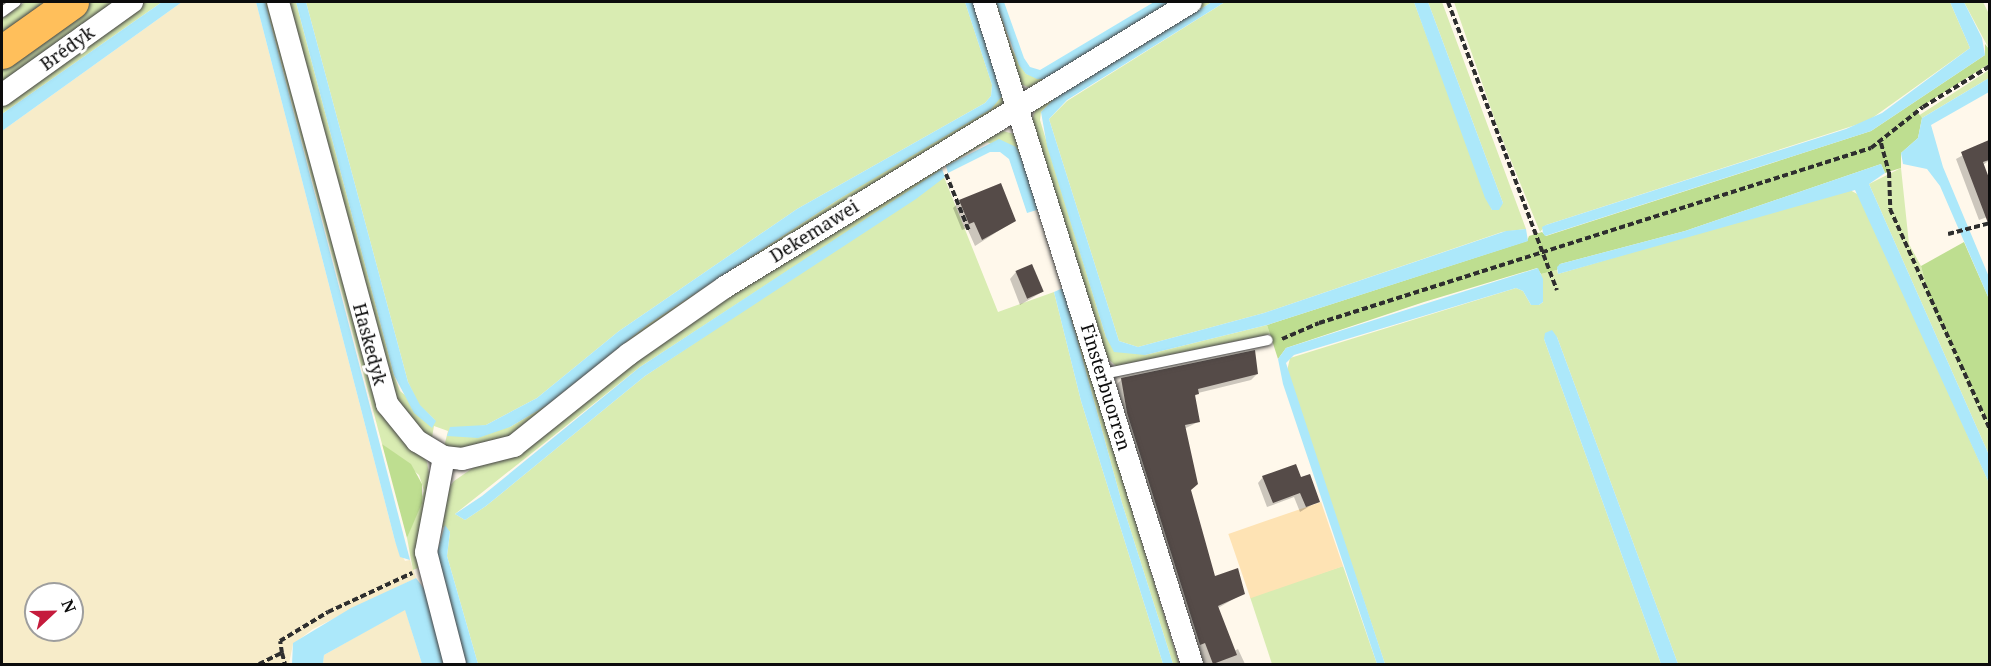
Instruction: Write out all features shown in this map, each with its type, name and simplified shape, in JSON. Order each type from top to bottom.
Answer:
[{"type":"main road","name":"Brédyk","points":[[2,52],[72,2]]},
{"type":"street","name":"Brédyk","points":[[2,95],[132,2]]},
{"type":"street","name":"Haskedyk","points":[[278,2],[387,404],[404,429],[444,457]]},
{"type":"street","name":"Finsterbuorren","points":[[984,2],[1103,374],[1192,664]]},
{"type":"street","name":"Dekemawei","points":[[444,457],[483,456],[514,446],[629,354],[725,287],[867,198],[1020,110],[1191,2]]},
{"type":"street","points":[[444,457],[426,537],[429,566],[455,664]]},
{"type":"lane","points":[[2,12],[16,2]]},
{"type":"lane","points":[[1103,374],[1268,340]]},
{"type":"path","points":[[1448,2],[1557,290]]},
{"type":"path","points":[[1268,340],[1275,341],[1319,323],[1543,254],[1881,143],[1923,107],[1989,66]]},
{"type":"path","points":[[1881,143],[1888,171],[1890,209],[1989,429]]},
{"type":"path","points":[[944,167],[969,231]]},
{"type":"path","points":[[1950,233],[1989,223]]},
{"type":"path","points":[[285,664],[280,641],[328,612],[429,566]]},
{"type":"path","points":[[260,664],[282,653]]},
{"type":"shaded area","points":[[182,2],[256,2],[395,541],[405,561],[410,560],[416,578],[313,629],[293,644],[289,664],[2,664],[2,131]]},
{"type":"shaded area","points":[[405,609],[422,664],[323,664],[324,655]]},
{"type":"green space","points":[[25,2],[53,2],[2,39],[2,19]]},
{"type":"green space","points":[[91,2],[120,2],[2,87],[2,66]]},
{"type":"green space","points":[[144,2],[162,2],[2,114],[2,104]]},
{"type":"green space","points":[[265,2],[272,2],[380,403],[427,462],[431,486],[423,566],[413,570],[407,538],[424,491],[419,475],[382,444]]},
{"type":"green space","points":[[284,2],[296,2],[394,375],[400,391],[436,421],[419,405],[408,382],[306,2],[965,2],[992,85],[991,96],[985,103],[797,209],[619,331],[537,398],[486,425],[448,431],[434,426],[431,443],[393,403]]},
{"type":"green space","points":[[990,2],[996,2],[1012,49],[1026,74],[1048,79],[1032,89],[1019,83]]},
{"type":"green space","points":[[1199,2],[1212,2],[1056,97],[1041,112],[1040,120],[1106,337],[1145,355],[1267,325],[1270,334],[1116,366],[1104,355],[1032,121],[1036,108]]},
{"type":"green space","points":[[1225,2],[1414,2],[1492,210],[1503,203],[1428,2],[1442,2],[1526,229],[1502,232],[1264,313],[1138,347],[1119,341],[1049,119],[1067,101]]},
{"type":"green space","points":[[1454,2],[1950,2],[1970,48],[1868,121],[1546,225],[1540,232],[1497,126]]},
{"type":"green space","points":[[1964,2],[1983,2],[1989,14],[1989,49]]},
{"type":"green space","points":[[1985,44],[1989,49],[1989,64],[1916,110],[1922,118],[1918,138],[1901,153],[1901,168],[1885,173],[1881,164],[1685,231],[1560,264],[1557,270],[1541,274],[1537,268],[1424,302],[1286,348],[1278,359],[1267,325],[1527,241],[1529,236],[1542,232],[1546,236],[1871,131],[1985,55]]},
{"type":"green space","points":[[1989,70],[1989,78],[1922,118],[1918,116]]},
{"type":"green space","points":[[1002,96],[1009,100],[532,427],[476,451],[444,447],[448,431],[510,427],[547,405],[647,325],[839,199]]},
{"type":"green space","points":[[1003,131],[1014,134],[1021,157],[987,142],[946,166],[943,161]]},
{"type":"green space","points":[[939,163],[942,169],[918,186],[640,367],[455,514],[465,520],[486,506],[645,376],[944,177],[998,312],[1054,292],[1081,401],[1163,664],[478,664],[447,556],[450,532],[442,526],[444,494],[454,481],[664,336]]},
{"type":"green space","points":[[1901,168],[1909,244],[1921,266],[1930,302],[1989,424],[1989,455],[1869,184]]},
{"type":"green space","points":[[1848,189],[1861,196],[1989,483],[1989,664],[1678,664],[1557,337],[1544,339],[1661,664],[1385,664],[1287,371],[1290,358],[1516,288],[1523,291],[1531,305],[1539,305],[1543,302],[1541,274],[1557,270],[1558,274]]},
{"type":"green space","points":[[1964,242],[1989,299],[1989,424],[1930,302],[1921,266]]},
{"type":"green space","points":[[1063,288],[1179,664],[1173,664],[1122,503]]},
{"type":"green space","points":[[382,444],[411,464],[422,484],[422,503],[407,538]]},
{"type":"green space","points":[[1343,566],[1377,664],[1272,664],[1250,597]]},
{"type":"sand","points":[[1321,502],[1343,566],[1250,598],[1228,534]]},
{"type":"water","points":[[162,2],[182,2],[2,131],[2,114]]},
{"type":"water","points":[[256,2],[265,2],[410,560],[400,557],[395,541]]},
{"type":"water","points":[[296,2],[306,2],[408,382],[420,405],[436,421],[432,428],[414,413],[394,375]]},
{"type":"water","points":[[965,2],[974,2],[1002,96],[991,109],[839,199],[647,325],[547,405],[510,427],[478,438],[447,436],[450,427],[486,425],[537,398],[619,331],[797,209],[985,103],[991,96],[992,85]]},
{"type":"water","points":[[996,2],[1004,2],[1024,58],[1030,67],[1040,70],[1154,2],[1170,2],[1048,79],[1037,79],[1026,74],[1019,65]]},
{"type":"water","points":[[1212,2],[1225,2],[1067,100],[1049,119],[1119,341],[1138,347],[1264,313],[1506,231],[1526,229],[1528,241],[1267,325],[1145,355],[1114,352],[1106,337],[1047,146],[1041,112],[1056,97]]},
{"type":"water","points":[[1414,2],[1428,2],[1503,203],[1499,210],[1492,210],[1485,198]]},
{"type":"water","points":[[1950,2],[1964,2],[1982,38],[1985,55],[1871,131],[1545,236],[1543,233],[1542,227],[1546,225],[1846,129],[1882,113],[1970,48]]},
{"type":"water","points":[[1989,78],[1989,92],[1931,125],[1943,167],[1989,277],[1989,299],[1940,186],[1927,169],[1903,164],[1901,153],[1918,138],[1922,118]]},
{"type":"water","points":[[999,139],[1016,147],[1040,209],[1027,213],[1009,159],[1000,152],[990,152],[948,173],[946,166]]},
{"type":"water","points":[[1881,164],[1885,173],[1869,184],[1989,455],[1989,483],[1855,190],[1558,274],[1557,267],[1560,264],[1685,231]]},
{"type":"water","points":[[942,169],[945,177],[916,199],[645,376],[486,506],[465,520],[455,514],[482,496],[640,367]]},
{"type":"water","points":[[1538,268],[1543,279],[1543,302],[1539,305],[1531,305],[1523,291],[1516,288],[1294,355],[1286,363],[1385,664],[1377,664],[1283,384],[1278,359],[1286,348]]},
{"type":"water","points":[[1063,288],[1122,503],[1173,664],[1163,664],[1081,401],[1054,292]]},
{"type":"water","points":[[1552,330],[1557,337],[1678,664],[1661,664],[1544,339],[1545,333]]},
{"type":"water","points":[[445,525],[450,532],[447,556],[478,664],[465,664],[436,556]]},
{"type":"water","points":[[416,578],[425,590],[444,664],[422,664],[405,610],[324,655],[323,664],[292,664],[293,643],[351,608]]},
{"type":"building","points":[[1989,140],[1989,160],[1983,162],[1989,178],[1988,223],[1961,152]]},
{"type":"building","points":[[1001,183],[1016,221],[982,240],[974,222],[969,224],[959,200]]},
{"type":"building","points":[[1032,264],[1044,292],[1027,299],[1015,271]]},
{"type":"building","points":[[1255,350],[1258,374],[1198,389],[1199,394],[1195,395],[1200,422],[1185,425],[1198,484],[1191,490],[1215,576],[1238,568],[1245,594],[1218,606],[1237,655],[1213,664],[1205,643],[1200,645],[1127,413],[1121,378]]},
{"type":"building","points":[[1296,464],[1301,477],[1310,474],[1320,502],[1306,507],[1300,493],[1273,503],[1262,476]]}]
